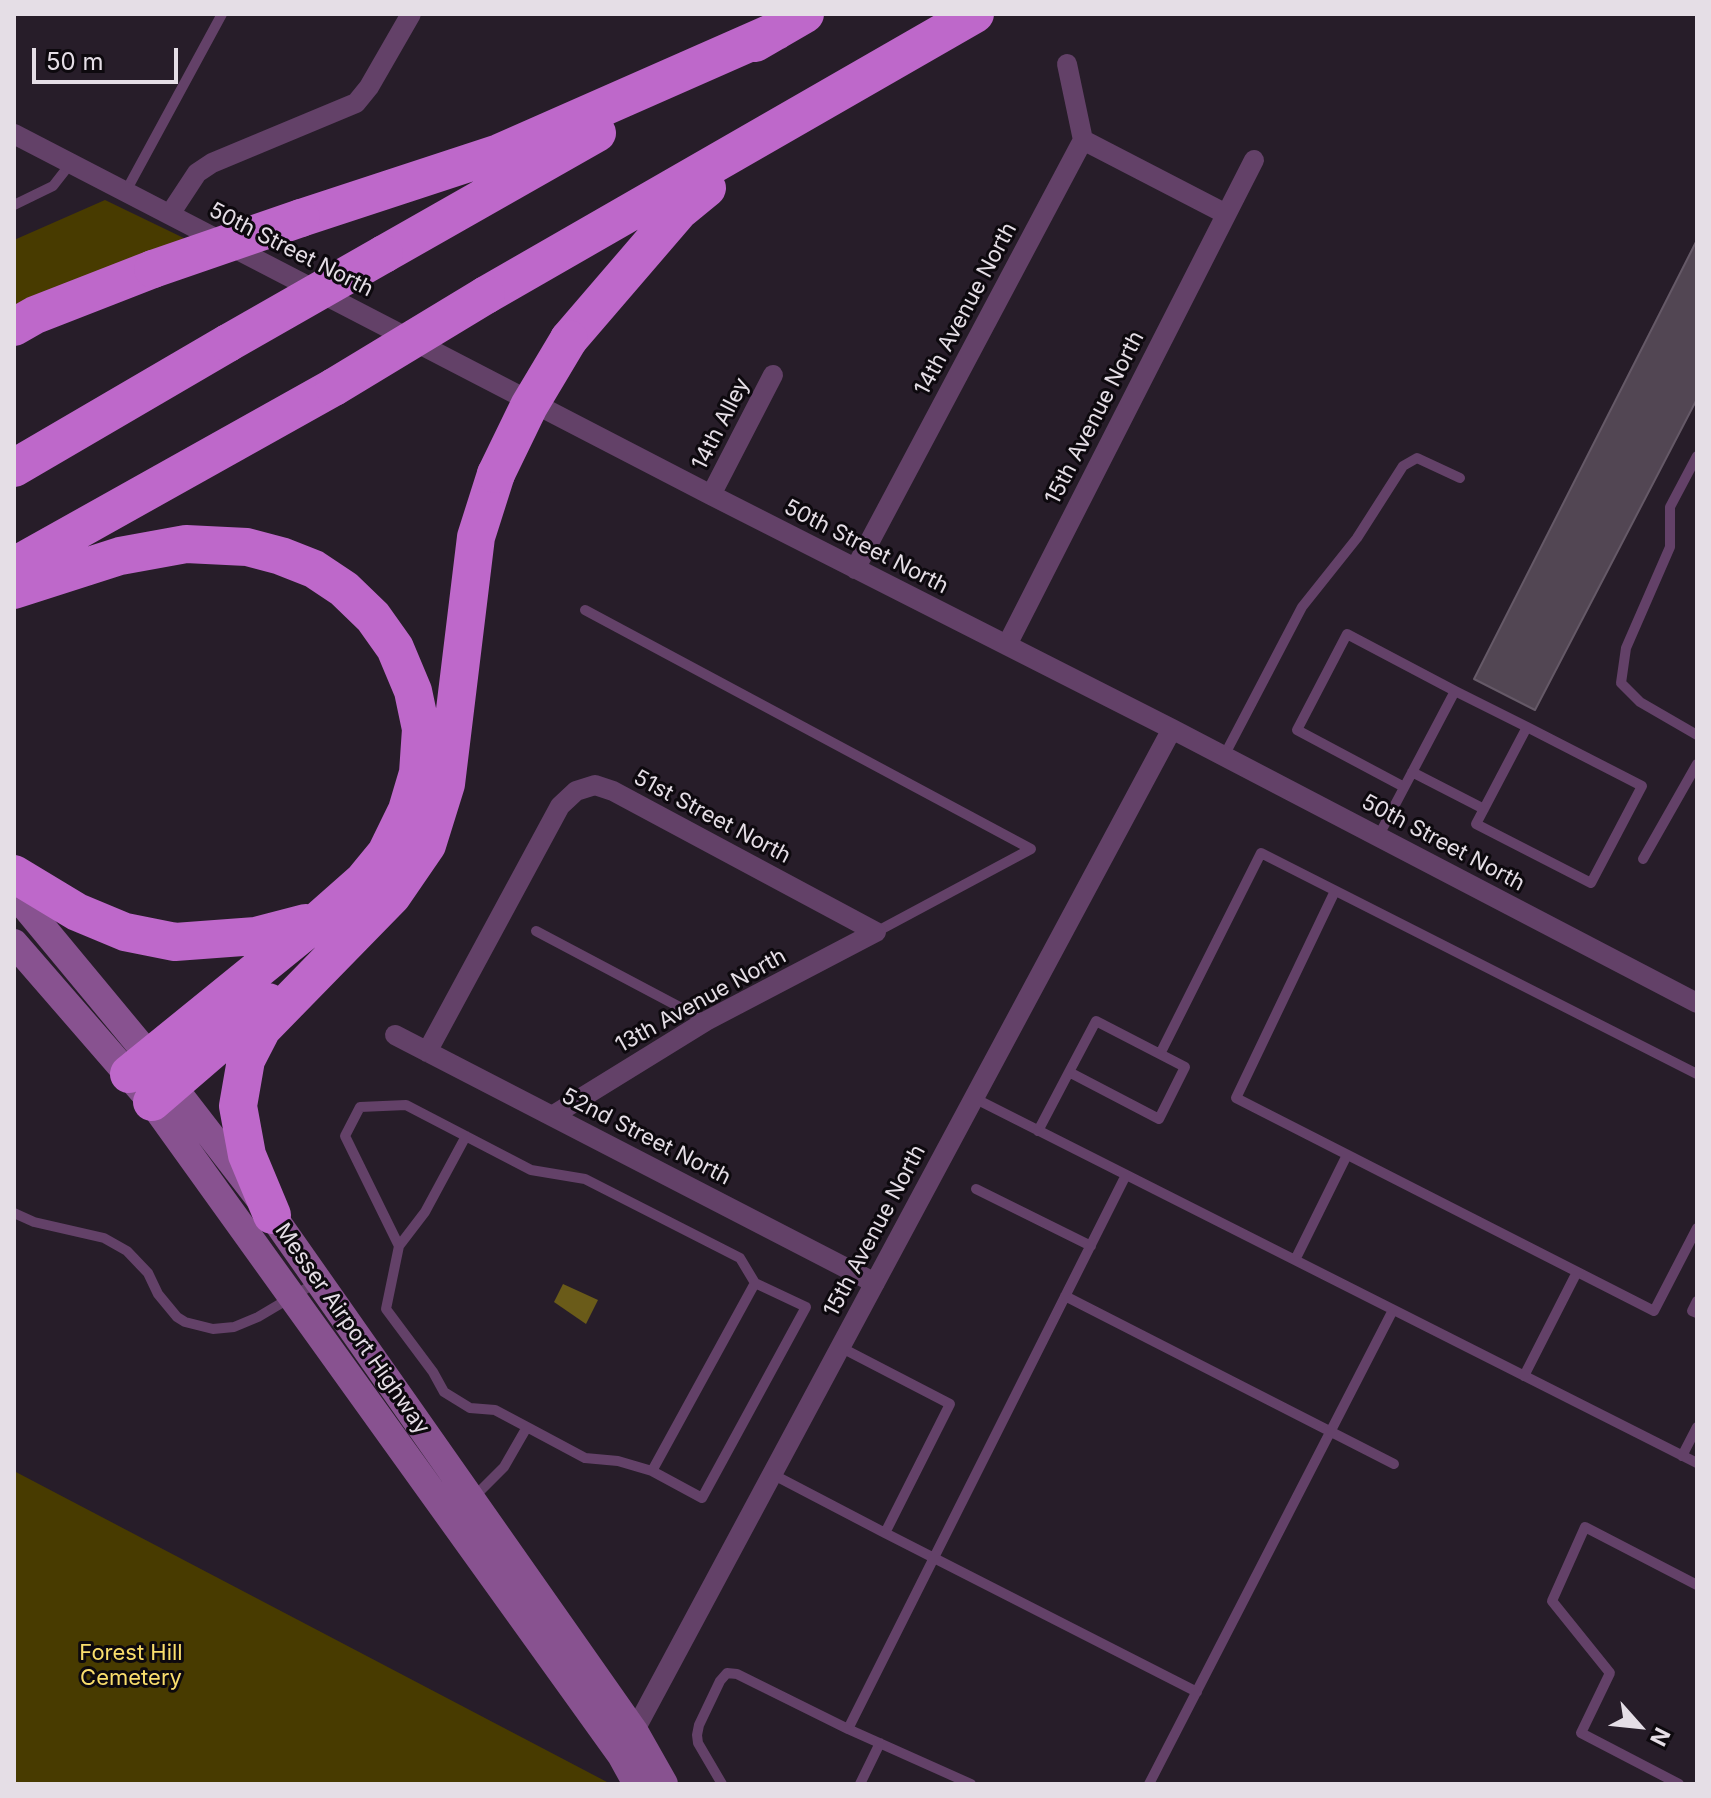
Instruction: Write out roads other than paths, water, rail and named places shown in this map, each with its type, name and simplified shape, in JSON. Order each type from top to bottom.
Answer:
[{"type":"highway","points":[[14,566],[334,387],[486,295],[975,14]]},
{"type":"highway","points":[[14,327],[35,315],[153,269],[499,153],[790,23]]},
{"type":"highway","points":[[14,468],[790,23]]},
{"type":"highway","points":[[272,1215],[247,1155],[238,1106],[246,1060],[262,1029],[392,896],[427,845],[446,784],[476,537],[496,474],[529,406],[569,339],[679,211],[778,129]]},
{"type":"highway","points":[[14,590],[120,556],[186,544],[247,547],[314,569],[344,589],[373,617],[395,648],[413,691],[421,729],[418,773],[407,810],[386,853],[363,881],[150,1080]]},
{"type":"highway","points":[[14,874],[77,912],[125,932],[175,942],[256,936],[320,919]]},
{"type":"highway","points":[[150,1080],[392,896]]},
{"type":"main road","name":"Messer Airport Highway","points":[[14,893],[150,1080],[293,1298],[451,1519],[627,1743],[664,1784]]},
{"type":"main road","name":"Messer Airport Highway","points":[[14,943],[150,1080],[272,1215],[472,1499],[627,1743],[637,1784]]},
{"type":"street","points":[[170,214],[197,173],[212,163],[356,103],[369,87],[411,14]]},
{"type":"street","points":[[1067,64],[1083,140],[1226,214]]},
{"type":"street","name":"50th Street North","points":[[14,134],[855,569],[1172,729],[1697,1003]]},
{"type":"street","name":"14th Avenue North","points":[[855,569],[1083,140]]},
{"type":"street","name":"15th Avenue North","points":[[1007,645],[1254,160]]},
{"type":"street","name":"14th Alley","points":[[711,495],[773,375]]},
{"type":"street","name":"15th Avenue North","points":[[627,1743],[1172,729]]},
{"type":"street","name":"51st Street North","points":[[427,1052],[560,806],[576,791],[595,785],[613,791],[876,932]]},
{"type":"street","name":"13th Avenue North","points":[[552,1116],[706,1021],[876,932]]},
{"type":"street","name":"52nd Street North","points":[[395,1035],[875,1283]]},
{"type":"lane","points":[[126,191],[222,14]]},
{"type":"lane","points":[[14,205],[53,186],[71,163]]},
{"type":"lane","points":[[1697,456],[1670,507],[1670,547],[1626,648],[1621,683],[1640,702],[1697,735]]},
{"type":"lane","points":[[1224,756],[1302,607],[1357,538],[1403,466],[1417,458],[1460,478]]},
{"type":"lane","points":[[585,610],[1031,849],[876,932]]},
{"type":"lane","points":[[1404,787],[1297,730],[1347,634],[1642,786],[1591,883],[1476,824],[1527,727]]},
{"type":"lane","points":[[1378,837],[1455,691]]},
{"type":"lane","points":[[1643,859],[1697,764]]},
{"type":"lane","points":[[1412,772],[1484,809]]},
{"type":"lane","points":[[1160,1054],[1261,853],[1697,1074]]},
{"type":"lane","points":[[1335,891],[1236,1098],[1654,1311],[1697,1228]]},
{"type":"lane","points":[[536,931],[706,1021]]},
{"type":"lane","points":[[1038,1131],[1069,1072],[1096,1021],[1185,1067],[1159,1119],[1069,1072]]},
{"type":"lane","points":[[974,1098],[1697,1463]]},
{"type":"lane","points":[[399,1246],[345,1136],[360,1107],[406,1105],[466,1136],[531,1170],[585,1179],[740,1258],[755,1283],[806,1307],[702,1498],[652,1471],[618,1461],[585,1458],[495,1410],[470,1408],[444,1392],[433,1372],[386,1309],[399,1246],[425,1212],[466,1136]]},
{"type":"lane","points":[[1295,1260],[1347,1155]]},
{"type":"lane","points":[[848,1729],[1126,1175]]},
{"type":"lane","points":[[976,1189],[1091,1246]]},
{"type":"lane","points":[[14,1213],[34,1222],[104,1238],[127,1251],[148,1273],[169,1309],[185,1322],[213,1329],[234,1327],[293,1298],[319,1281]]},
{"type":"lane","points":[[1524,1376],[1577,1272]]},
{"type":"lane","points":[[652,1471],[755,1283]]},
{"type":"lane","points":[[1065,1296],[1394,1464]]},
{"type":"lane","points":[[1697,1301],[1692,1311],[1697,1313]]},
{"type":"lane","points":[[1149,1784],[1393,1310]]},
{"type":"lane","points":[[840,1347],[950,1404],[885,1533]]},
{"type":"lane","points":[[451,1519],[504,1467],[527,1427]]},
{"type":"lane","points":[[1682,1456],[1697,1427]]},
{"type":"lane","points":[[772,1474],[1197,1692]]},
{"type":"lane","points":[[1679,1784],[1581,1733],[1610,1673],[1552,1601],[1585,1527],[1697,1585]]},
{"type":"lane","points":[[722,1784],[698,1743],[697,1735],[720,1681],[727,1673],[737,1674],[848,1729],[971,1784]]},
{"type":"lane","points":[[860,1784],[880,1743]]},
{"type":"park label","name":"Forest Hill Cemetery","points":[[131,1666]]}]
